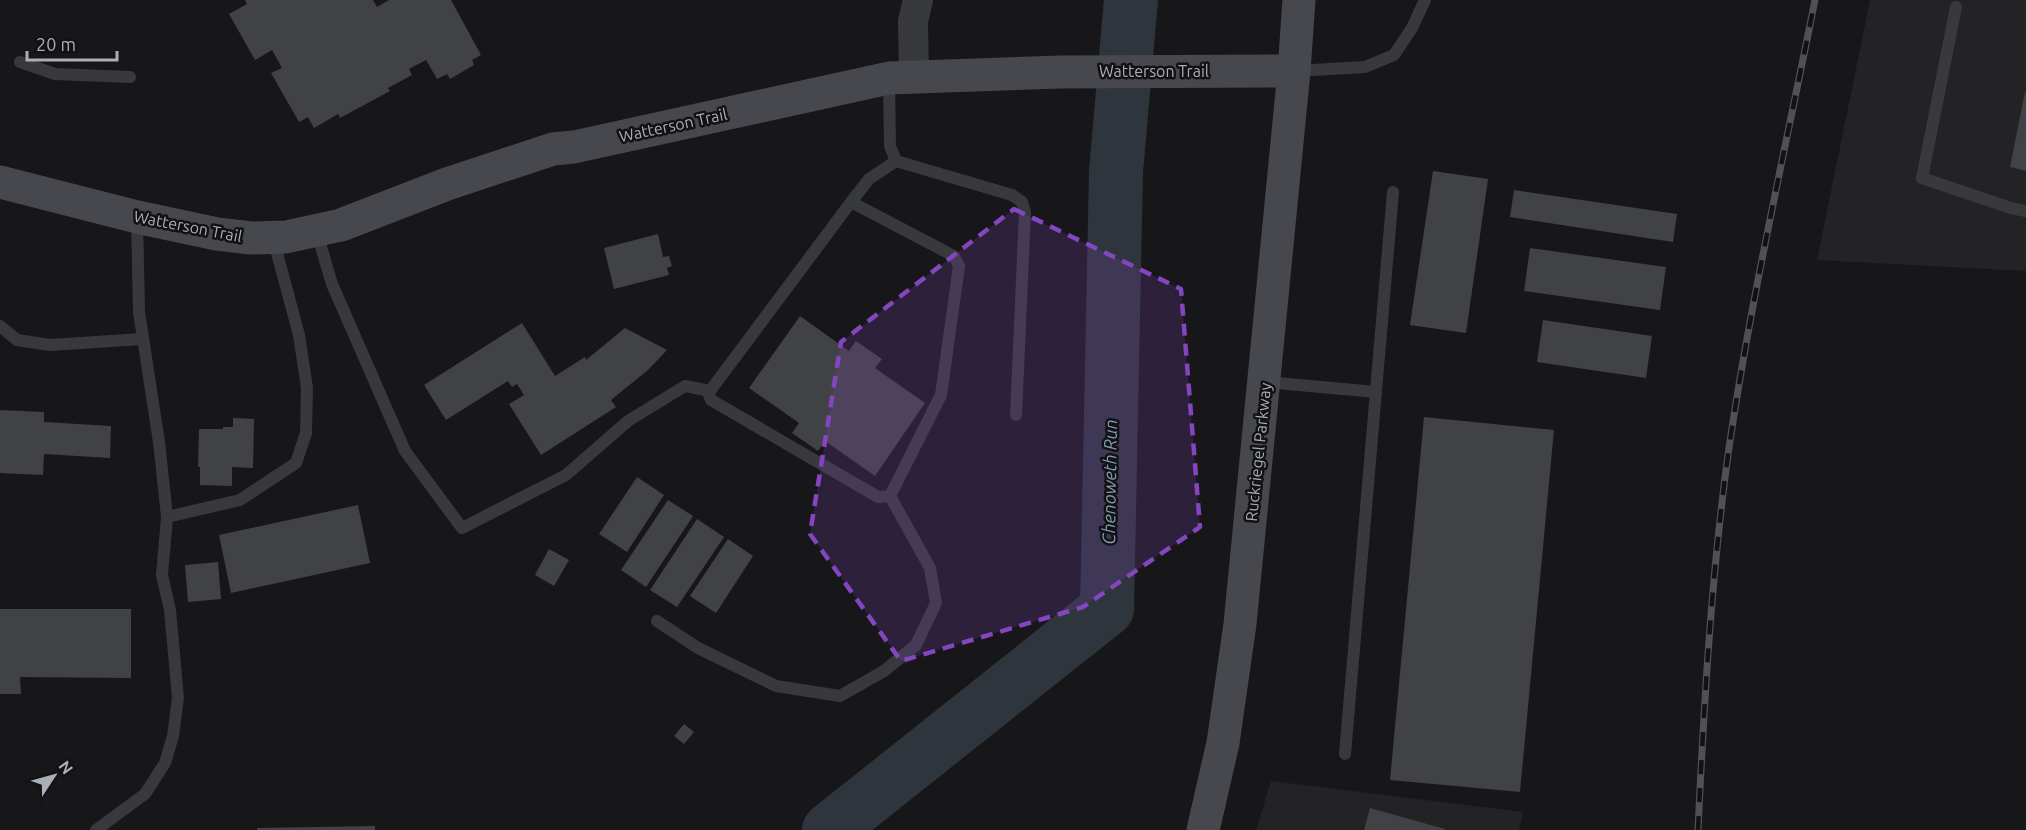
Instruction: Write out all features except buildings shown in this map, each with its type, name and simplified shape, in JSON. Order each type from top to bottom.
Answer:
[{"type":"main road","points":[[1294,71],[1299,0]]},
{"type":"main road","name":"Watterson Trail","points":[[0,182],[137,217],[217,234],[251,238],[286,237],[341,225],[447,184],[553,149],[574,147],[902,78],[1172,70],[1294,71]]},
{"type":"main road","name":"Ruckriegel Parkway","points":[[1203,830],[1223,744],[1240,624],[1294,71]]},
{"type":"street","points":[[902,78],[918,0]]},
{"type":"lane","points":[[1294,71],[1365,67],[1394,55],[1412,28],[1424,1]]},
{"type":"lane","points":[[1956,8],[1922,178],[2026,211]]},
{"type":"lane","points":[[20,62],[55,74],[130,77]]},
{"type":"lane","points":[[896,161],[890,146],[902,78]]},
{"type":"lane","points":[[890,496],[878,497],[711,400],[710,391],[869,179],[896,161]]},
{"type":"lane","points":[[896,161],[1012,195],[1022,202],[1024,212],[1016,415]]},
{"type":"lane","points":[[1345,754],[1393,192]]},
{"type":"lane","points":[[851,202],[954,256],[960,267],[941,395],[890,496]]},
{"type":"lane","points":[[96,830],[145,794],[165,763],[173,736],[178,698],[170,610],[162,574],[167,517],[159,442],[139,312],[137,217]]},
{"type":"lane","points":[[316,232],[332,284],[405,451],[462,528],[566,475],[628,421],[685,386],[710,391]]},
{"type":"lane","points":[[167,517],[240,500],[296,463],[306,433],[307,388],[300,335],[273,237]]},
{"type":"lane","points":[[0,326],[17,340],[50,345],[142,339]]},
{"type":"lane","points":[[1265,382],[1376,392]]},
{"type":"lane","points":[[657,621],[699,648],[776,686],[840,696],[884,671],[916,645],[936,603],[930,568],[890,496]]},
{"type":"highlighted area","points":[[1014,209],[1181,289],[1200,527],[1083,607],[901,661],[810,534],[841,342]]},
{"type":"shaded area","points":[[1870,0],[2026,0],[2026,271],[1817,260]]},
{"type":"shaded area","points":[[1271,781],[1523,812],[1519,830],[1256,830]]},
{"type":"waterway","name":"Chenoweth Run","points":[[829,830],[1107,609],[1116,171],[1131,0]]},
{"type":"railway","points":[[1698,830],[1713,595],[1728,455],[1757,284],[1815,0]]}]
